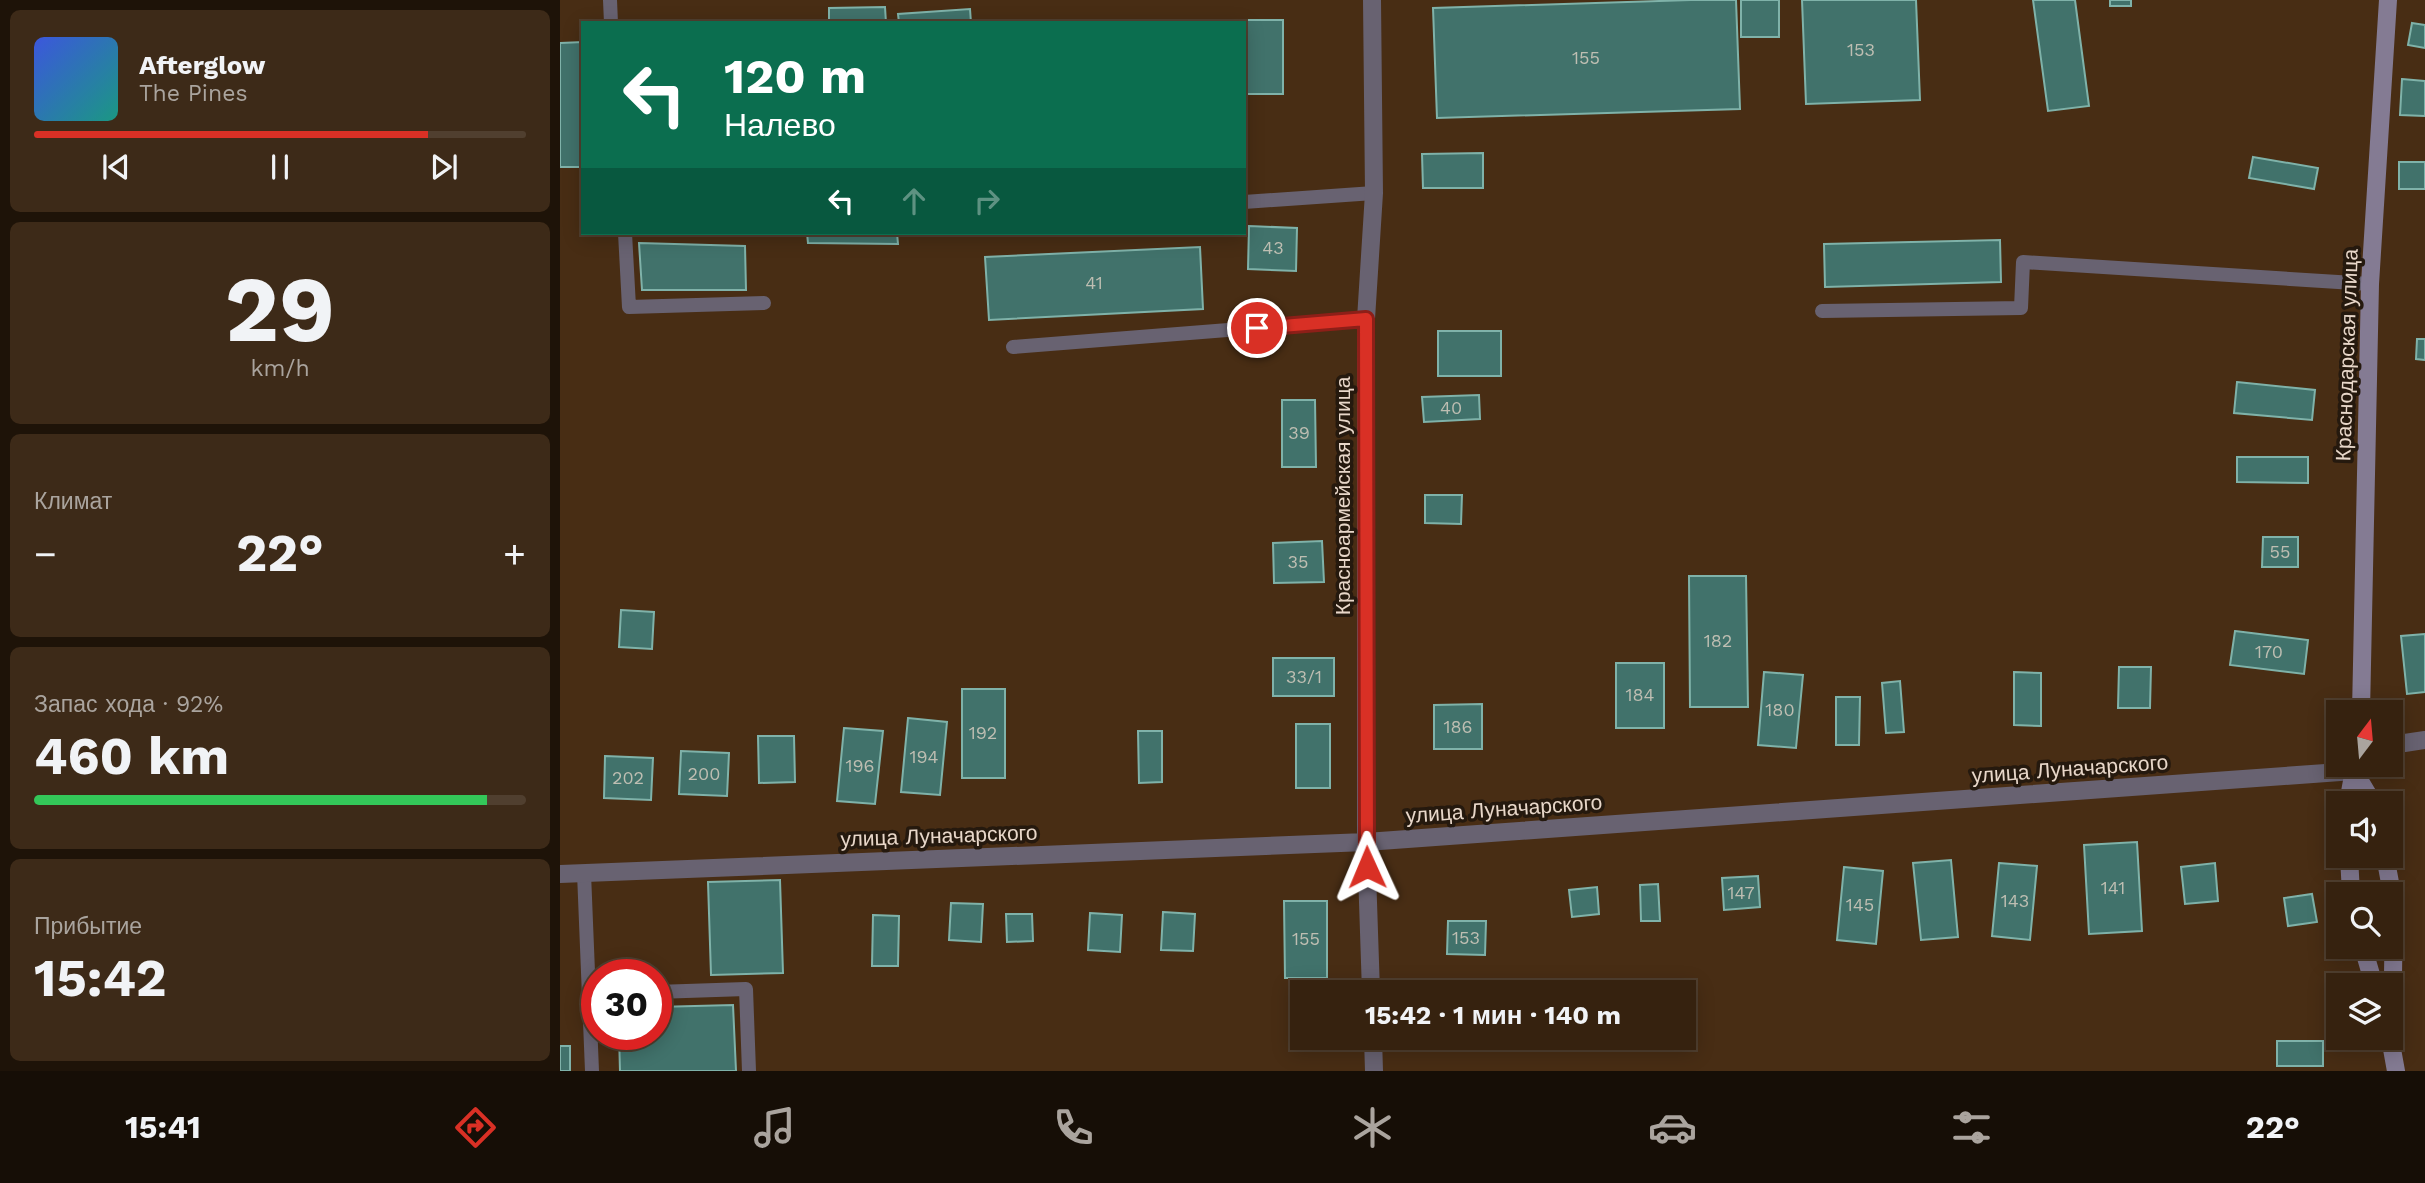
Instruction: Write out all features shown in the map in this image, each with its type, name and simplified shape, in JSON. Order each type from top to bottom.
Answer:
[{"type":"street","name":"Красноармейская улица","points":[[1371,980],[1366,842],[1366,319],[1374,193],[1372,0]]},
{"type":"street","name":"Краснодарская улица","points":[[2361,700],[2370,284],[2388,0]]},
{"type":"street","points":[[2403,743],[2425,740]]},
{"type":"street","name":"улица Луначарского","points":[[560,874],[1366,842],[2326,769]]},
{"type":"street","points":[[2387,868],[2394,904],[2392,973]]},
{"type":"street","points":[[1373,1050],[1374,1071]]},
{"type":"street","points":[[2392,1050],[2396,1071]]},
{"type":"lane","points":[[610,0],[611,21]]},
{"type":"lane","points":[[1246,202],[1374,193]]},
{"type":"lane","points":[[625,235],[629,307],[764,303]]},
{"type":"lane","points":[[1822,311],[2021,308],[2023,262],[2370,284]]},
{"type":"lane","points":[[1013,347],[1366,319]]},
{"type":"lane","points":[[584,873],[590,959]]},
{"type":"lane","points":[[672,991],[746,989],[749,1071]]},
{"type":"lane","points":[[592,1050],[592,1071]]},
{"type":"building","points":[[1736,0],[1740,109],[1437,118],[1433,8]]},
{"type":"building","points":[[1741,0],[1779,0],[1779,37],[1741,37]]},
{"type":"building","points":[[1802,0],[1916,0],[1920,100],[1806,104]]},
{"type":"building","points":[[2033,0],[2075,0],[2089,106],[2048,111]]},
{"type":"building","points":[[2110,0],[2131,0],[2131,6],[2110,6]]},
{"type":"building","points":[[885,7],[886,21],[829,21],[829,8]]},
{"type":"building","points":[[970,9],[971,21],[899,21],[898,14]]},
{"type":"building","points":[[1283,20],[1283,94],[1246,94],[1246,21],[1011,21]]},
{"type":"building","points":[[2412,23],[2425,25],[2425,48],[2408,45]]},
{"type":"building","points":[[581,42],[581,167],[560,167],[560,43]]},
{"type":"building","points":[[2402,79],[2425,81],[2425,116],[2400,115]]},
{"type":"building","points":[[1483,153],[1483,188],[1423,188],[1422,154]]},
{"type":"building","points":[[2253,157],[2318,168],[2314,189],[2249,178]]},
{"type":"building","points":[[2399,162],[2425,162],[2425,189],[2399,189]]},
{"type":"building","points":[[1249,226],[1297,228],[1296,271],[1248,269]]},
{"type":"building","points":[[807,235],[897,235],[898,244],[808,243]]},
{"type":"building","points":[[2000,240],[2001,282],[1825,287],[1824,244]]},
{"type":"building","points":[[639,243],[745,246],[746,290],[642,290]]},
{"type":"building","points":[[1200,247],[1203,309],[989,320],[985,257]]},
{"type":"building","points":[[1438,331],[1501,331],[1501,376],[1438,376]]},
{"type":"building","points":[[2417,339],[2425,339],[2425,360],[2416,359]]},
{"type":"building","points":[[2237,382],[2315,390],[2312,420],[2234,413]]},
{"type":"building","points":[[1479,395],[1480,419],[1424,422],[1422,397]]},
{"type":"building","points":[[1282,400],[1315,400],[1316,467],[1282,467]]},
{"type":"building","points":[[2237,457],[2308,457],[2308,483],[2237,482]]},
{"type":"building","points":[[1425,495],[1462,495],[1461,524],[1425,523]]},
{"type":"building","points":[[2263,537],[2298,537],[2298,567],[2262,567]]},
{"type":"building","points":[[1322,541],[1324,582],[1274,583],[1273,543]]},
{"type":"building","points":[[1689,576],[1746,576],[1748,707],[1690,707]]},
{"type":"building","points":[[621,610],[654,612],[652,649],[619,647]]},
{"type":"building","points":[[2235,631],[2308,640],[2304,674],[2230,665]]},
{"type":"building","points":[[2425,634],[2425,692],[2407,694],[2401,636]]},
{"type":"building","points":[[1273,658],[1334,658],[1334,696],[1273,696]]},
{"type":"building","points":[[1616,663],[1664,663],[1664,728],[1616,728]]},
{"type":"building","points":[[2119,667],[2151,667],[2150,708],[2118,708]]},
{"type":"building","points":[[1764,672],[1803,675],[1796,748],[1758,745]]},
{"type":"building","points":[[2014,672],[2041,673],[2041,726],[2014,725]]},
{"type":"building","points":[[1900,681],[1904,732],[1886,733],[1882,683]]},
{"type":"building","points":[[962,689],[1005,689],[1005,778],[962,778]]},
{"type":"building","points":[[1836,697],[1860,697],[1859,745],[1836,745]]},
{"type":"building","points":[[1482,704],[1482,749],[1434,749],[1434,705]]},
{"type":"building","points":[[908,718],[947,722],[940,795],[901,792]]},
{"type":"building","points":[[1296,724],[1330,724],[1330,788],[1296,788]]},
{"type":"building","points":[[844,728],[883,731],[875,804],[837,801]]},
{"type":"building","points":[[1138,731],[1162,731],[1162,782],[1139,783]]},
{"type":"building","points":[[758,736],[794,736],[795,782],[759,783]]},
{"type":"building","points":[[681,751],[729,753],[727,796],[679,794]]},
{"type":"building","points":[[605,756],[653,758],[651,800],[604,798]]},
{"type":"building","points":[[2137,842],[2142,931],[2089,934],[2084,845]]},
{"type":"building","points":[[1951,860],[1958,937],[1921,940],[1913,863]]},
{"type":"building","points":[[1999,863],[2037,866],[2030,940],[1992,936]]},
{"type":"building","points":[[2215,863],[2218,901],[2185,904],[2181,867]]},
{"type":"building","points":[[1844,867],[1883,871],[1876,944],[1837,940]]},
{"type":"building","points":[[1758,876],[1760,907],[1724,910],[1722,878]]},
{"type":"building","points":[[780,880],[783,973],[711,975],[708,882]]},
{"type":"building","points":[[1658,884],[1660,921],[1641,921],[1640,885]]},
{"type":"building","points":[[1597,887],[1599,914],[1572,917],[1569,890]]},
{"type":"building","points":[[2312,894],[2317,922],[2288,926],[2284,898]]},
{"type":"building","points":[[1284,901],[1327,901],[1327,978],[1285,978]]},
{"type":"building","points":[[951,903],[983,904],[981,942],[949,940]]},
{"type":"building","points":[[1163,912],[1195,914],[1193,951],[1161,950]]},
{"type":"building","points":[[1090,913],[1122,915],[1120,952],[1088,950]]},
{"type":"building","points":[[1006,914],[1032,914],[1033,941],[1007,942]]},
{"type":"building","points":[[873,915],[899,916],[898,966],[872,966]]},
{"type":"building","points":[[1448,921],[1486,921],[1485,955],[1447,954]]},
{"type":"building","points":[[733,1005],[736,1071],[620,1071],[619,1050],[672,1050],[672,1007]]},
{"type":"building","points":[[2277,1041],[2323,1041],[2323,1066],[2277,1066]]},
{"type":"building","points":[[560,1046],[570,1046],[570,1071],[560,1071]]},
{"type":"route","points":[[1257,328],[1366,319],[1367,867]]}]
